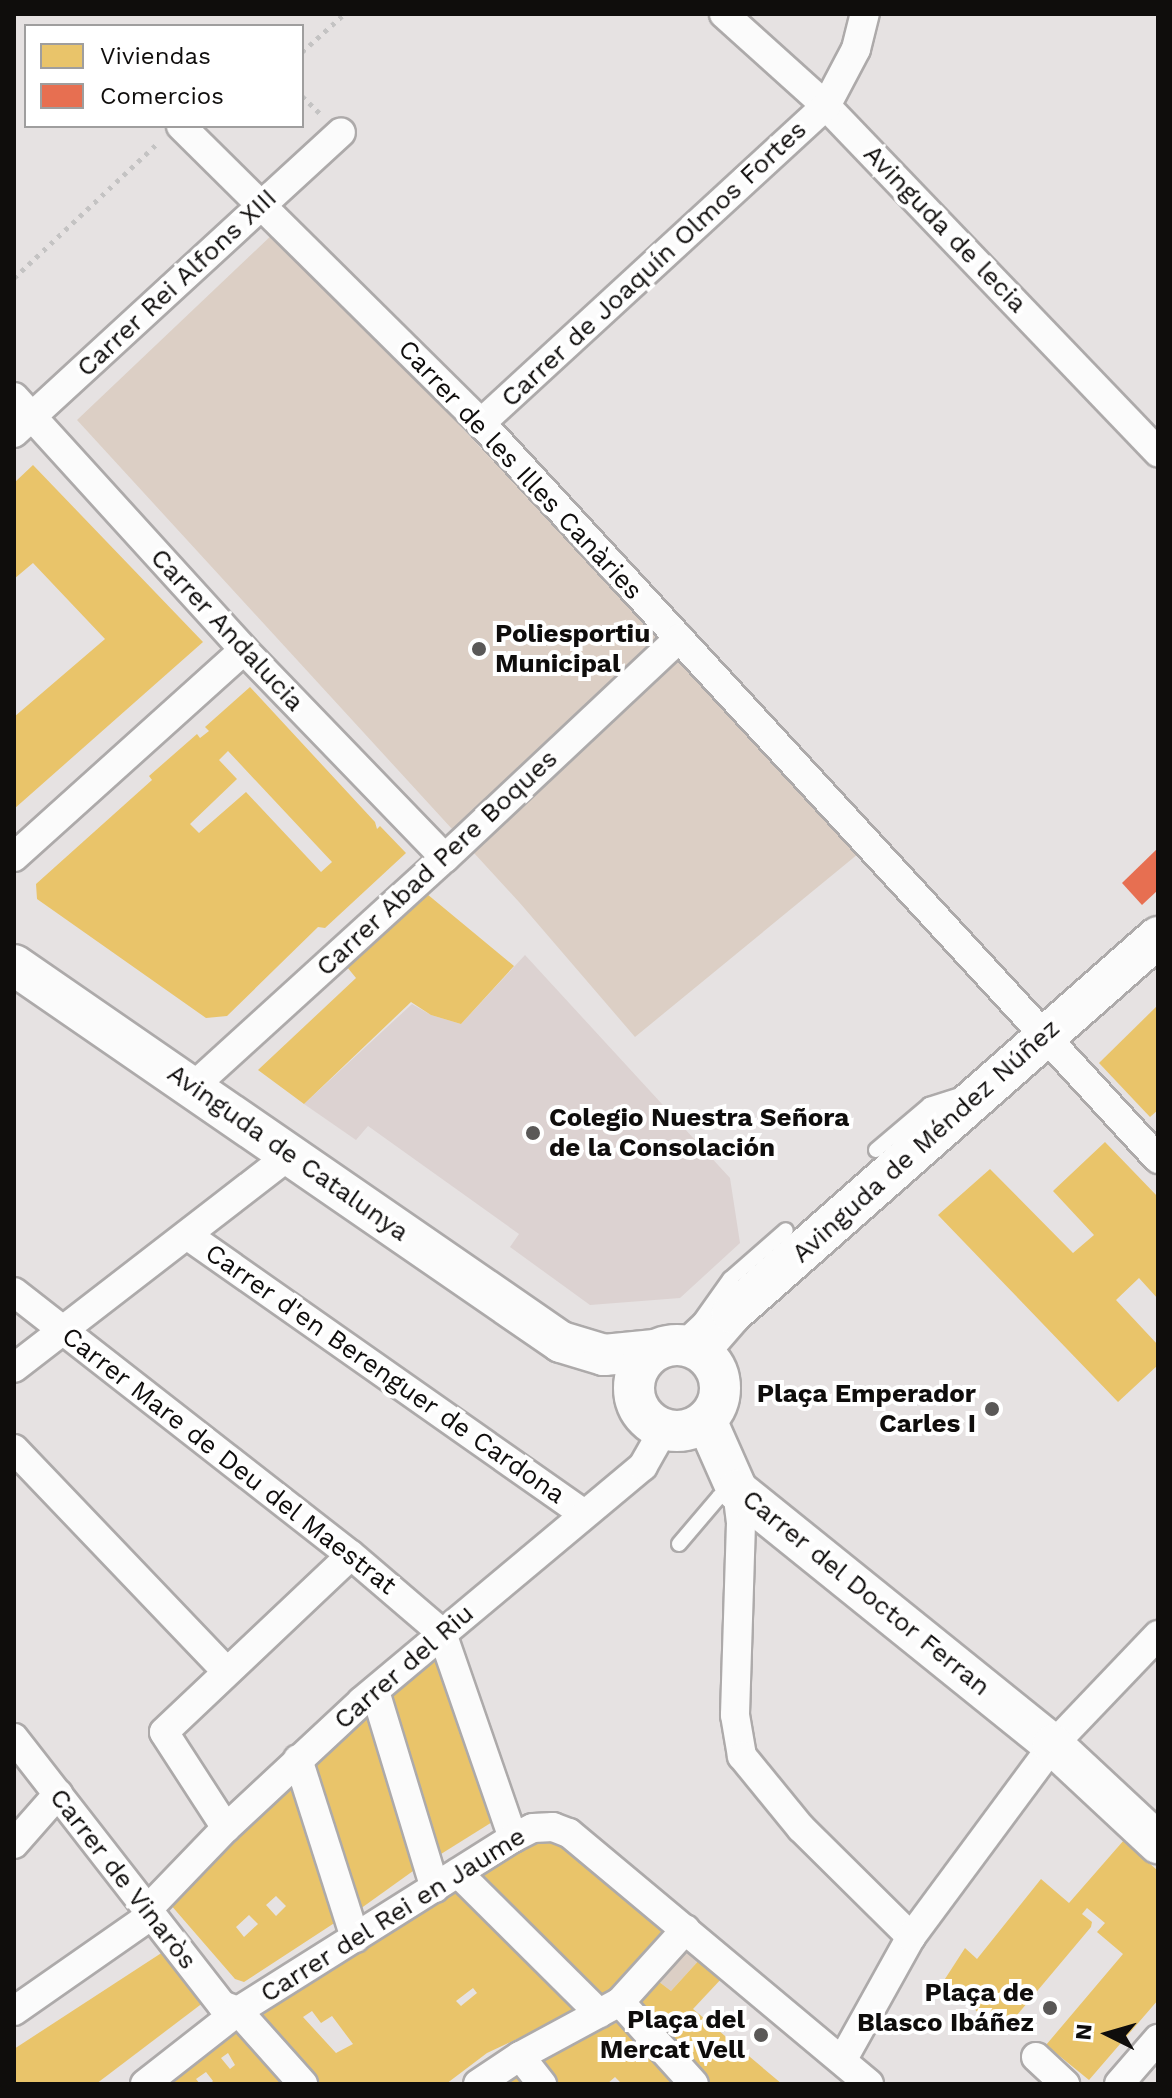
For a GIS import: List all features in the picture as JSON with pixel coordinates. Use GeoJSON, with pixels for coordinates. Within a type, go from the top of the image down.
{"type":"FeatureCollection","features":[{"type":"Feature","properties":{"kind":"street","name":"Avinguda de lecia"},"geometry":{"type":"LineString","coordinates":[[724,14],[826,106],[1155,444]]}},
{"type":"Feature","properties":{"kind":"street","name":"Carrer de Joaquín Olmos Fortes"},"geometry":{"type":"LineString","coordinates":[[481,423],[826,106],[856,49],[865,14]]}},
{"type":"Feature","properties":{"kind":"street","name":"Carrer de les Illes Canàries"},"geometry":{"type":"LineString","coordinates":[[173,131],[261,206],[481,423],[1158,1159]]}},
{"type":"Feature","properties":{"kind":"street","name":"Carrer Rei Alfons XIII"},"geometry":{"type":"LineString","coordinates":[[20,416],[261,206],[341,132]]}},
{"type":"Feature","properties":{"kind":"street","name":"Carrer Andalucia"},"geometry":{"type":"LineString","coordinates":[[20,416],[445,858]]}},
{"type":"Feature","properties":{"kind":"street","name":"Carrer Abad Pere Boques"},"geometry":{"type":"LineString","coordinates":[[194,1086],[445,858],[679,638]]}},
{"type":"Feature","properties":{"kind":"street"},"geometry":{"type":"LineString","coordinates":[[14,857],[244,650]]}},
{"type":"Feature","properties":{"kind":"street","name":"Avinguda de Méndez Núñez"},"geometry":{"type":"LineString","coordinates":[[676,1348],[732,1313],[1158,937]]}},
{"type":"Feature","properties":{"kind":"street","name":"Avinguda de Catalunya"},"geometry":{"type":"LineString","coordinates":[[14,965],[194,1086],[288,1156],[561,1342],[651,1416]]}},
{"type":"Feature","properties":{"kind":"street"},"geometry":{"type":"LineString","coordinates":[[14,1368],[288,1156]]}},
{"type":"Feature","properties":{"kind":"street","name":"Carrer d'en Berenguer de Cardona"},"geometry":{"type":"LineString","coordinates":[[187,1235],[583,1513]]}},
{"type":"Feature","properties":{"kind":"street","name":"Carrer Mare de Deu del Maestrat"},"geometry":{"type":"LineString","coordinates":[[14,1292],[351,1555],[442,1633]]}},
{"type":"Feature","properties":{"kind":"street","name":"Avinguda de Catalunya"},"geometry":{"type":"LineString","coordinates":[[561,1342],[604,1355],[676,1348]]}},
{"type":"Feature","properties":{"kind":"street"},"geometry":{"type":"LineString","coordinates":[[676,1348],[717,1370],[720,1383],[720,1396],[706,1420],[685,1430],[651,1416],[636,1376],[641,1364],[676,1348]]}},
{"type":"Feature","properties":{"kind":"street","name":"Carrer del Riu"},"geometry":{"type":"LineString","coordinates":[[14,2011],[148,1914],[226,1828],[298,1759],[583,1513],[643,1466],[651,1416]]}},
{"type":"Feature","properties":{"kind":"street","name":"Carrer del Doctor Ferran"},"geometry":{"type":"LineString","coordinates":[[706,1420],[728,1493],[1053,1745],[1158,1843]]}},
{"type":"Feature","properties":{"kind":"street"},"geometry":{"type":"LineString","coordinates":[[14,1449],[227,1672]]}},
{"type":"Feature","properties":{"kind":"street"},"geometry":{"type":"LineString","coordinates":[[728,1493],[741,1523],[735,1715],[742,1756],[801,1828],[911,1937]]}},
{"type":"Feature","properties":{"kind":"street"},"geometry":{"type":"LineString","coordinates":[[226,1828],[164,1732],[351,1555]]}},
{"type":"Feature","properties":{"kind":"street"},"geometry":{"type":"LineString","coordinates":[[442,1633],[513,1838]]}},
{"type":"Feature","properties":{"kind":"street"},"geometry":{"type":"LineString","coordinates":[[869,2084],[843,2059],[911,1937],[1053,1745],[1158,1635]]}},
{"type":"Feature","properties":{"kind":"street"},"geometry":{"type":"LineString","coordinates":[[375,1691],[446,1880],[610,2007],[694,2084]]}},
{"type":"Feature","properties":{"kind":"street","name":"Carrer de Vinaròs"},"geometry":{"type":"LineString","coordinates":[[14,1738],[148,1914],[222,2005],[238,2011],[303,2084]]}},
{"type":"Feature","properties":{"kind":"street"},"geometry":{"type":"LineString","coordinates":[[298,1759],[355,1938]]}},
{"type":"Feature","properties":{"kind":"street"},"geometry":{"type":"LineString","coordinates":[[14,1844],[58,1794]]}},
{"type":"Feature","properties":{"kind":"street","name":"Carrer del Rei en Jaume"},"geometry":{"type":"LineString","coordinates":[[145,2084],[238,2011],[513,1838],[533,1828],[553,1827],[569,1833],[843,2059]]}},
{"type":"Feature","properties":{"kind":"street"},"geometry":{"type":"LineString","coordinates":[[478,2084],[520,2056],[610,2007],[686,1929]]}},
{"type":"Feature","properties":{"kind":"street"},"geometry":{"type":"LineString","coordinates":[[1119,2084],[1158,2039]]}},
{"type":"Feature","properties":{"kind":"street"},"geometry":{"type":"LineString","coordinates":[[520,2056],[542,2084]]}},
{"type":"Feature","properties":{"kind":"street"},"geometry":{"type":"LineString","coordinates":[[1036,2057],[1065,2084]]}},
{"type":"Feature","properties":{"kind":"lane"},"geometry":{"type":"LineString","coordinates":[[876,1150],[929,1105],[983,1090]]}},
{"type":"Feature","properties":{"kind":"lane"},"geometry":{"type":"LineString","coordinates":[[676,1348],[730,1279],[786,1230]]}},
{"type":"Feature","properties":{"kind":"lane"},"geometry":{"type":"LineString","coordinates":[[679,1544],[728,1493]]}},
{"type":"Feature","properties":{"kind":"path"},"geometry":{"type":"LineString","coordinates":[[304,50],[344,14]]}},
{"type":"Feature","properties":{"kind":"path"},"geometry":{"type":"LineString","coordinates":[[14,278],[173,131]]}},
{"type":"Feature","properties":{"kind":"shaded area"},"geometry":{"type":"Polygon","coordinates":[[[276,231],[734,716],[858,854],[635,1037],[519,902],[77,420],[276,231]]]}},
{"type":"Feature","properties":{"kind":"shaded area","name":"Colegio Nuestra Señora de la Consolación"},"geometry":{"type":"Polygon","coordinates":[[[525,955],[730,1178],[740,1243],[680,1298],[590,1305],[510,1247],[519,1234],[368,1126],[356,1140],[304,1104],[412,1004],[431,1015],[461,1024],[525,955]]]}},
{"type":"Feature","properties":{"kind":"shaded area"},"geometry":{"type":"Polygon","coordinates":[[[688,1946],[701,1958],[671,1991],[658,1981],[688,1946]]]}},
{"type":"Feature","properties":{"kind":"building: Viviendas"},"geometry":{"type":"Polygon","coordinates":[[[33,465],[203,642],[14,809],[14,717],[105,639],[33,563],[14,579],[14,483],[33,465]]]}},
{"type":"Feature","properties":{"kind":"building: Viviendas"},"geometry":{"type":"Polygon","coordinates":[[[250,687],[375,822],[377,829],[380,826],[406,853],[325,928],[318,927],[227,1016],[206,1018],[37,899],[36,884],[152,780],[149,776],[197,734],[200,738],[209,731],[205,727],[250,687]],[[228,751],[219,760],[237,779],[190,824],[199,833],[246,792],[321,872],[332,862],[228,751]]]}},
{"type":"Feature","properties":{"kind":"building: Viviendas"},"geometry":{"type":"Polygon","coordinates":[[[427,894],[514,966],[461,1024],[431,1015],[411,1002],[304,1104],[258,1070],[356,978],[347,967],[427,894]]]}},
{"type":"Feature","properties":{"kind":"building: Viviendas"},"geometry":{"type":"Polygon","coordinates":[[[1158,1005],[1158,1110],[1150,1117],[1099,1063],[1158,1005]]]}},
{"type":"Feature","properties":{"kind":"building: Viviendas"},"geometry":{"type":"Polygon","coordinates":[[[1105,1142],[1158,1197],[1158,1299],[1139,1278],[1116,1300],[1158,1345],[1158,1365],[1118,1402],[938,1215],[990,1169],[1073,1253],[1094,1235],[1053,1191],[1105,1142]]]}},
{"type":"Feature","properties":{"kind":"building: Viviendas"},"geometry":{"type":"Polygon","coordinates":[[[439,1649],[497,1819],[433,1859],[380,1699],[439,1649]]]}},
{"type":"Feature","properties":{"kind":"building: Viviendas"},"geometry":{"type":"Polygon","coordinates":[[[366,1711],[420,1866],[360,1909],[311,1765],[366,1711]]]}},
{"type":"Feature","properties":{"kind":"building: Viviendas"},"geometry":{"type":"Polygon","coordinates":[[[296,1779],[339,1920],[244,1982],[235,1979],[170,1904],[296,1779]],[[276,1896],[266,1905],[276,1916],[286,1906],[276,1896]],[[249,1915],[236,1927],[244,1937],[258,1924],[249,1915]]]}},
{"type":"Feature","properties":{"kind":"building: Viviendas"},"geometry":{"type":"Polygon","coordinates":[[[559,1838],[662,1925],[660,1936],[602,2001],[472,1869],[520,1842],[559,1838]]]}},
{"type":"Feature","properties":{"kind":"building: Viviendas"},"geometry":{"type":"Polygon","coordinates":[[[1124,1840],[1158,1871],[1158,2000],[1089,2080],[1046,2045],[1123,1954],[1097,1932],[1105,1923],[1087,1908],[1082,1914],[1092,1922],[1091,1927],[1002,2033],[943,1982],[965,1948],[977,1959],[1041,1879],[1069,1903],[1124,1840]]]}},
{"type":"Feature","properties":{"kind":"building: Viviendas"},"geometry":{"type":"Polygon","coordinates":[[[453,1884],[580,2010],[487,2053],[446,2084],[318,2084],[260,2014],[338,1958],[453,1884]],[[473,1988],[456,2001],[461,2006],[477,1993],[473,1988]],[[312,2011],[303,2017],[336,2053],[353,2044],[332,2016],[321,2023],[312,2011]]]}},
{"type":"Feature","properties":{"kind":"building: Viviendas"},"geometry":{"type":"Polygon","coordinates":[[[166,1950],[208,1999],[96,2084],[14,2084],[14,2049],[166,1950]]]}},
{"type":"Feature","properties":{"kind":"building: Viviendas"},"geometry":{"type":"Polygon","coordinates":[[[701,1958],[723,1977],[693,2009],[782,2084],[706,2084],[637,2003],[658,1981],[671,1991],[701,1958]]]}},
{"type":"Feature","properties":{"kind":"building: Viviendas"},"geometry":{"type":"Polygon","coordinates":[[[620,2021],[676,2084],[622,2084],[615,2077],[607,2084],[556,2084],[536,2060],[620,2021]]]}},
{"type":"Feature","properties":{"kind":"building: Viviendas"},"geometry":{"type":"Polygon","coordinates":[[[240,2028],[286,2084],[210,2084],[213,2081],[206,2072],[196,2079],[200,2084],[162,2084],[240,2028]],[[228,2053],[221,2058],[230,2069],[235,2065],[228,2053]]]}},
{"type":"Feature","properties":{"kind":"building: Viviendas"},"geometry":{"type":"Polygon","coordinates":[[[514,2070],[525,2084],[488,2084],[514,2070]]]}},
{"type":"Feature","properties":{"kind":"building: Comercios"},"geometry":{"type":"Polygon","coordinates":[[[1158,848],[1158,890],[1142,905],[1122,883],[1158,848]]]}},
{"type":"Feature","properties":{"kind":"place","name":"Poliesportiu Municipal"},"geometry":{"type":"Point","coordinates":[479,649]}},
{"type":"Feature","properties":{"kind":"place","name":"Colegio Nuestra Señora de la Consolación"},"geometry":{"type":"Point","coordinates":[533,1133]}},
{"type":"Feature","properties":{"kind":"place","name":"Plaça Emperador Carles I"},"geometry":{"type":"Point","coordinates":[992,1409]}},
{"type":"Feature","properties":{"kind":"place","name":"Plaça de Blasco Ibáñez"},"geometry":{"type":"Point","coordinates":[1050,2008]}},
{"type":"Feature","properties":{"kind":"place","name":"Plaça del Mercat Vell"},"geometry":{"type":"Point","coordinates":[761,2035]}}]}
